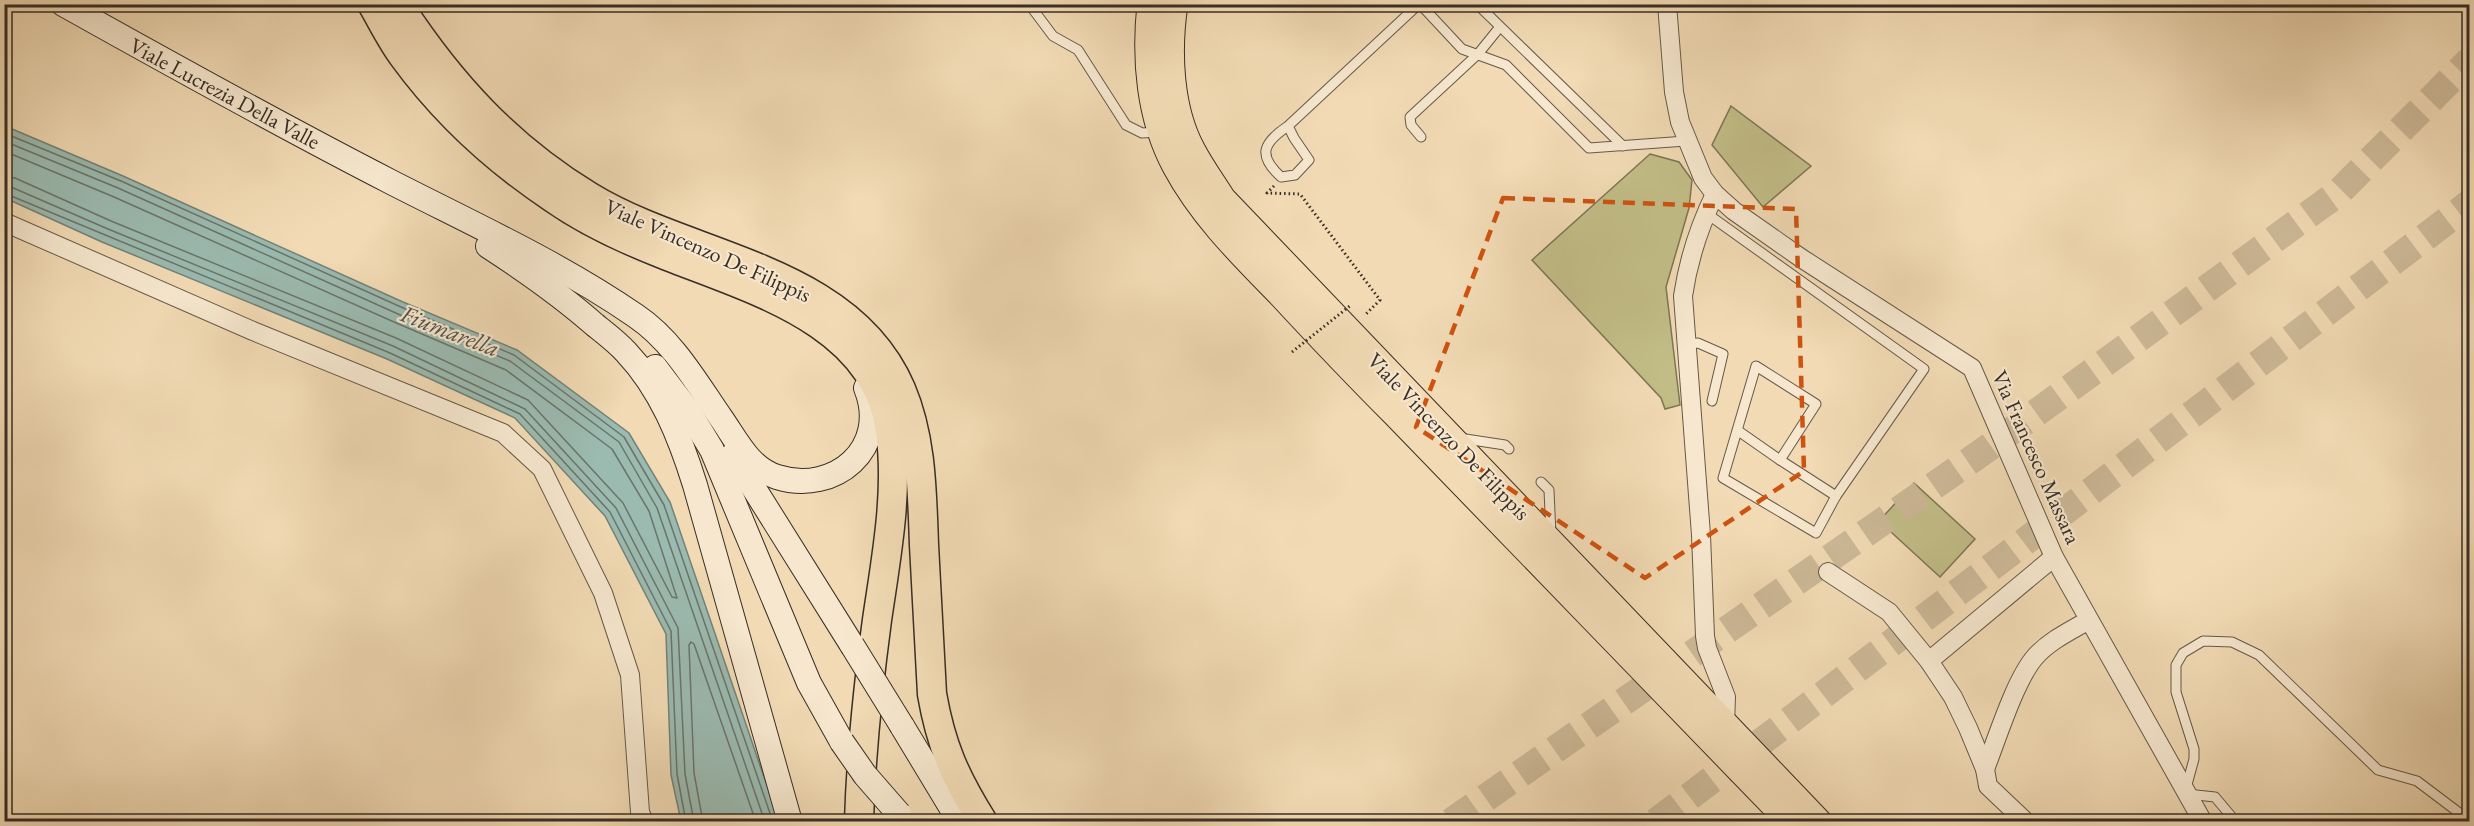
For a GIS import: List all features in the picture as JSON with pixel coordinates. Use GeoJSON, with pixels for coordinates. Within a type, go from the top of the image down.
{"type":"FeatureCollection","features":[{"type":"Feature","properties":{"kind":"highway","name":"Viale Vincenzo De Filippis"},"geometry":{"type":"LineString","coordinates":[[372,4],[402,55],[447,109],[497,156],[553,198],[620,237],[759,292],[795,298],[854,354],[880,398],[890,428],[893,462],[891,501],[862,746],[858,822]]}},
{"type":"Feature","properties":{"kind":"highway","name":"Viale Vincenzo De Filippis"},"geometry":{"type":"LineString","coordinates":[[398,4],[429,51],[462,92],[519,146],[562,178],[592,198],[626,215],[716,250],[795,298],[849,319],[866,335],[891,369],[901,390],[914,433],[920,467],[932,694],[936,719],[953,771],[983,822]]}},
{"type":"Feature","properties":{"kind":"main road","name":"Viale Lucrezia Della Valle"},"geometry":{"type":"LineString","coordinates":[[63,4],[388,181],[515,245],[596,291]]}},
{"type":"Feature","properties":{"kind":"main road","name":"Viale Vincenzo De Filippis"},"geometry":{"type":"LineString","coordinates":[[1151,4],[1149,44],[1151,88],[1162,131],[1175,164],[1198,203],[1225,236],[1365,383],[1791,822]]}},
{"type":"Feature","properties":{"kind":"main road","name":"Viale Vincenzo De Filippis"},"geometry":{"type":"LineString","coordinates":[[1174,4],[1172,61],[1177,106],[1192,150],[1222,199],[1818,822]]}},
{"type":"Feature","properties":{"kind":"main road","name":"Viale Lucrezia Della Valle"},"geometry":{"type":"LineString","coordinates":[[388,181],[503,255]]}},
{"type":"Feature","properties":{"kind":"main road"},"geometry":{"type":"LineString","coordinates":[[503,255],[553,279],[584,298],[607,317],[649,359],[689,412],[719,467],[809,683],[842,742],[865,775],[902,818]]}},
{"type":"Feature","properties":{"kind":"main road"},"geometry":{"type":"LineString","coordinates":[[503,255],[569,303],[626,351],[645,375],[681,441],[790,822]]}},
{"type":"Feature","properties":{"kind":"main road"},"geometry":{"type":"LineString","coordinates":[[596,291],[637,316],[658,333],[678,357],[756,466],[778,477],[818,479],[844,469],[862,452],[871,432],[872,409],[864,383],[795,298]]}},
{"type":"Feature","properties":{"kind":"main road"},"geometry":{"type":"LineString","coordinates":[[596,291],[631,322],[686,385],[723,438],[960,822]]}},
{"type":"Feature","properties":{"kind":"main road"},"geometry":{"type":"LineString","coordinates":[[795,298],[839,321],[875,362],[895,402],[904,435],[907,475],[883,669],[871,822]]}},
{"type":"Feature","properties":{"kind":"street","name":"Via Francesco Massara"},"geometry":{"type":"LineString","coordinates":[[1667,4],[1674,92],[1686,141],[1703,178],[1715,194],[1734,211],[1801,258],[1972,368],[2054,557],[2203,822]]}},
{"type":"Feature","properties":{"kind":"street"},"geometry":{"type":"LineString","coordinates":[[1715,194],[1706,213],[1684,289],[1686,345],[1701,535],[1705,636],[1707,648],[1726,697],[1725,725]]}},
{"type":"Feature","properties":{"kind":"street"},"geometry":{"type":"LineString","coordinates":[[4,222],[253,331],[503,433],[542,469],[603,593],[630,675],[640,812],[644,822]]}},
{"type":"Feature","properties":{"kind":"street"},"geometry":{"type":"LineString","coordinates":[[1929,661],[2054,557]]}},
{"type":"Feature","properties":{"kind":"street"},"geometry":{"type":"LineString","coordinates":[[1828,572],[1888,612],[1929,661],[1953,697],[1985,769],[1988,786],[2026,822]]}},
{"type":"Feature","properties":{"kind":"street"},"geometry":{"type":"LineString","coordinates":[[1985,769],[2024,672],[2049,644],[2089,620]]}},
{"type":"Feature","properties":{"kind":"lane"},"geometry":{"type":"LineString","coordinates":[[1029,4],[1053,36],[1078,50],[1130,128],[1142,133],[1162,131]]}},
{"type":"Feature","properties":{"kind":"lane"},"geometry":{"type":"LineString","coordinates":[[1288,126],[1309,160],[1295,175],[1281,177],[1269,167],[1265,156],[1266,146],[1419,4],[1462,49],[1506,65],[1589,148],[1686,141]]}},
{"type":"Feature","properties":{"kind":"lane"},"geometry":{"type":"LineString","coordinates":[[1477,4],[1499,28],[1533,57],[1623,146]]}},
{"type":"Feature","properties":{"kind":"lane"},"geometry":{"type":"LineString","coordinates":[[1421,136],[1411,125],[1410,117],[1478,54],[1499,28]]}},
{"type":"Feature","properties":{"kind":"lane"},"geometry":{"type":"LineString","coordinates":[[1706,213],[1924,369],[1836,496],[1816,533],[1723,478],[1756,366],[1816,404],[1780,459]]}},
{"type":"Feature","properties":{"kind":"lane"},"geometry":{"type":"LineString","coordinates":[[1686,345],[1698,343],[1723,354],[1712,401]]}},
{"type":"Feature","properties":{"kind":"lane"},"geometry":{"type":"LineString","coordinates":[[1737,430],[1836,496]]}},
{"type":"Feature","properties":{"kind":"lane"},"geometry":{"type":"LineString","coordinates":[[1449,436],[1505,445],[1509,449]]}},
{"type":"Feature","properties":{"kind":"lane"},"geometry":{"type":"LineString","coordinates":[[1541,482],[1549,490],[1551,543]]}},
{"type":"Feature","properties":{"kind":"lane"},"geometry":{"type":"LineString","coordinates":[[2236,822],[2215,797],[2186,792],[2194,759],[2194,749],[2176,692],[2176,664],[2190,647],[2203,641],[2232,642],[2259,655],[2378,770],[2417,781],[2469,821]]}},
{"type":"Feature","properties":{"kind":"path"},"geometry":{"type":"LineString","coordinates":[[1278,182],[1267,193],[1300,195],[1380,300],[1363,317],[1351,305],[1292,352]]}},
{"type":"Feature","properties":{"kind":"highlighted area"},"geometry":{"type":"Polygon","coordinates":[[[1503,198],[1796,209],[1804,471],[1645,578],[1416,427],[1503,198]]]}},
{"type":"Feature","properties":{"kind":"shaded area"},"geometry":{"type":"Polygon","coordinates":[[[1731,106],[1811,166],[1763,207],[1712,145],[1731,106]]]}},
{"type":"Feature","properties":{"kind":"shaded area"},"geometry":{"type":"Polygon","coordinates":[[[1650,154],[1679,162],[1692,180],[1689,208],[1666,287],[1680,405],[1665,409],[1661,398],[1532,260],[1650,154]]]}},
{"type":"Feature","properties":{"kind":"shaded area"},"geometry":{"type":"Polygon","coordinates":[[[1914,483],[1975,539],[1940,577],[1879,521],[1914,483]]]}},
{"type":"Feature","properties":{"kind":"water","name":"Fiumarella"},"geometry":{"type":"Polygon","coordinates":[[[5,126],[517,350],[629,433],[670,502],[779,821],[681,821],[671,775],[666,634],[605,516],[515,418],[387,359],[102,242],[5,198],[5,126]]]}},
{"type":"Feature","properties":{"kind":"tunnel"},"geometry":{"type":"LineString","coordinates":[[1451,822],[1981,453],[2338,193],[2470,60]]}},
{"type":"Feature","properties":{"kind":"tunnel"},"geometry":{"type":"LineString","coordinates":[[1656,822],[2470,203]]}}]}
